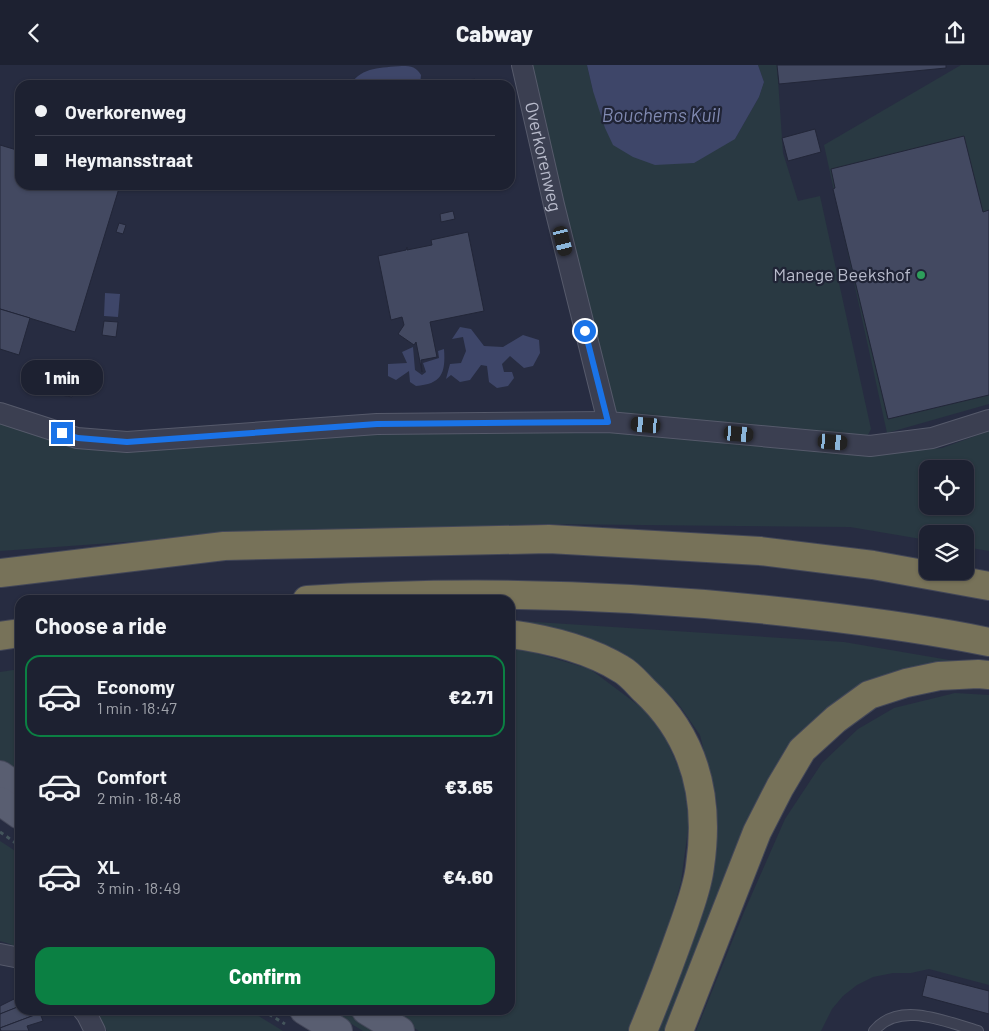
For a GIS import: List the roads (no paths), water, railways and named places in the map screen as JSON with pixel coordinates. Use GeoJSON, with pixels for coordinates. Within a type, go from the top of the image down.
{"type":"FeatureCollection","features":[{"type":"Feature","properties":{"kind":"highway"},"geometry":{"type":"LineString","coordinates":[[0,573],[224,546],[549,539],[760,551],[873,565],[989,586]]}},
{"type":"Feature","properties":{"kind":"highway"},"geometry":{"type":"LineString","coordinates":[[515,596],[577,597],[747,607],[861,621],[989,642]]}},
{"type":"Feature","properties":{"kind":"highway"},"geometry":{"type":"LineString","coordinates":[[0,636],[15,634]]}},
{"type":"Feature","properties":{"kind":"highway"},"geometry":{"type":"LineString","coordinates":[[515,635],[577,649],[622,670],[653,698],[680,733],[693,762],[702,799],[703,842],[700,867],[694,892],[672,959],[643,1031]]}},
{"type":"Feature","properties":{"kind":"highway"},"geometry":{"type":"LineString","coordinates":[[679,1031],[757,832],[802,750],[836,719],[869,695],[906,683],[939,676],[989,675]]}},
{"type":"Feature","properties":{"kind":"main road"},"geometry":{"type":"LineString","coordinates":[[0,775],[15,786]]}},
{"type":"Feature","properties":{"kind":"main road"},"geometry":{"type":"LineString","coordinates":[[0,801],[15,812]]}},
{"type":"Feature","properties":{"kind":"main road"},"geometry":{"type":"LineString","coordinates":[[374,1015],[400,1031]]}},
{"type":"Feature","properties":{"kind":"main road"},"geometry":{"type":"LineString","coordinates":[[295,1018],[338,1031]]}},
{"type":"Feature","properties":{"kind":"street","name":"Overkorenweg"},"geometry":{"type":"LineString","coordinates":[[522,65],[554,205],[608,422]]}},
{"type":"Feature","properties":{"kind":"street"},"geometry":{"type":"LineString","coordinates":[[0,413],[78,438],[127,442],[377,424],[608,422],[870,446],[932,438],[989,420]]}},
{"type":"Feature","properties":{"kind":"street"},"geometry":{"type":"LineString","coordinates":[[0,954],[15,957]]}},
{"type":"Feature","properties":{"kind":"street"},"geometry":{"type":"LineString","coordinates":[[88,1015],[95,1031]]}},
{"type":"Feature","properties":{"kind":"lane"},"geometry":{"type":"LineString","coordinates":[[874,1031],[884,1022],[903,1014],[917,1015],[978,1031]]}},
{"type":"Feature","properties":{"kind":"water","name":"Bouchems Kuil"},"geometry":{"type":"Polygon","coordinates":[[[587,65],[758,65],[764,82],[759,97],[735,139],[694,163],[655,165],[633,157],[613,145],[605,128],[587,65]]]}},
{"type":"Feature","properties":{"kind":"water"},"geometry":{"type":"Polygon","coordinates":[[[411,67],[421,75],[420,80],[354,80],[367,71],[380,68],[411,67]]]}},
{"type":"Feature","properties":{"kind":"water"},"geometry":{"type":"Polygon","coordinates":[[[105,293],[120,294],[118,317],[104,316],[105,293]]]}},
{"type":"Feature","properties":{"kind":"water"},"geometry":{"type":"Polygon","coordinates":[[[460,327],[471,329],[484,346],[503,347],[523,335],[539,340],[540,353],[533,366],[524,368],[510,356],[502,364],[504,372],[512,372],[514,378],[508,386],[497,388],[489,382],[487,366],[481,365],[470,380],[460,382],[451,375],[446,379],[450,364],[461,363],[466,351],[463,337],[452,339],[460,327]]]}},
{"type":"Feature","properties":{"kind":"water"},"geometry":{"type":"Polygon","coordinates":[[[413,347],[415,370],[422,375],[426,372],[423,363],[439,358],[438,351],[444,349],[443,371],[431,383],[416,386],[410,382],[409,371],[396,380],[388,376],[388,364],[407,363],[402,352],[413,347]]]}},
{"type":"Feature","properties":{"kind":"place","name":"Manege Beekshof"},"geometry":{"type":"Point","coordinates":[921,275]}}]}
